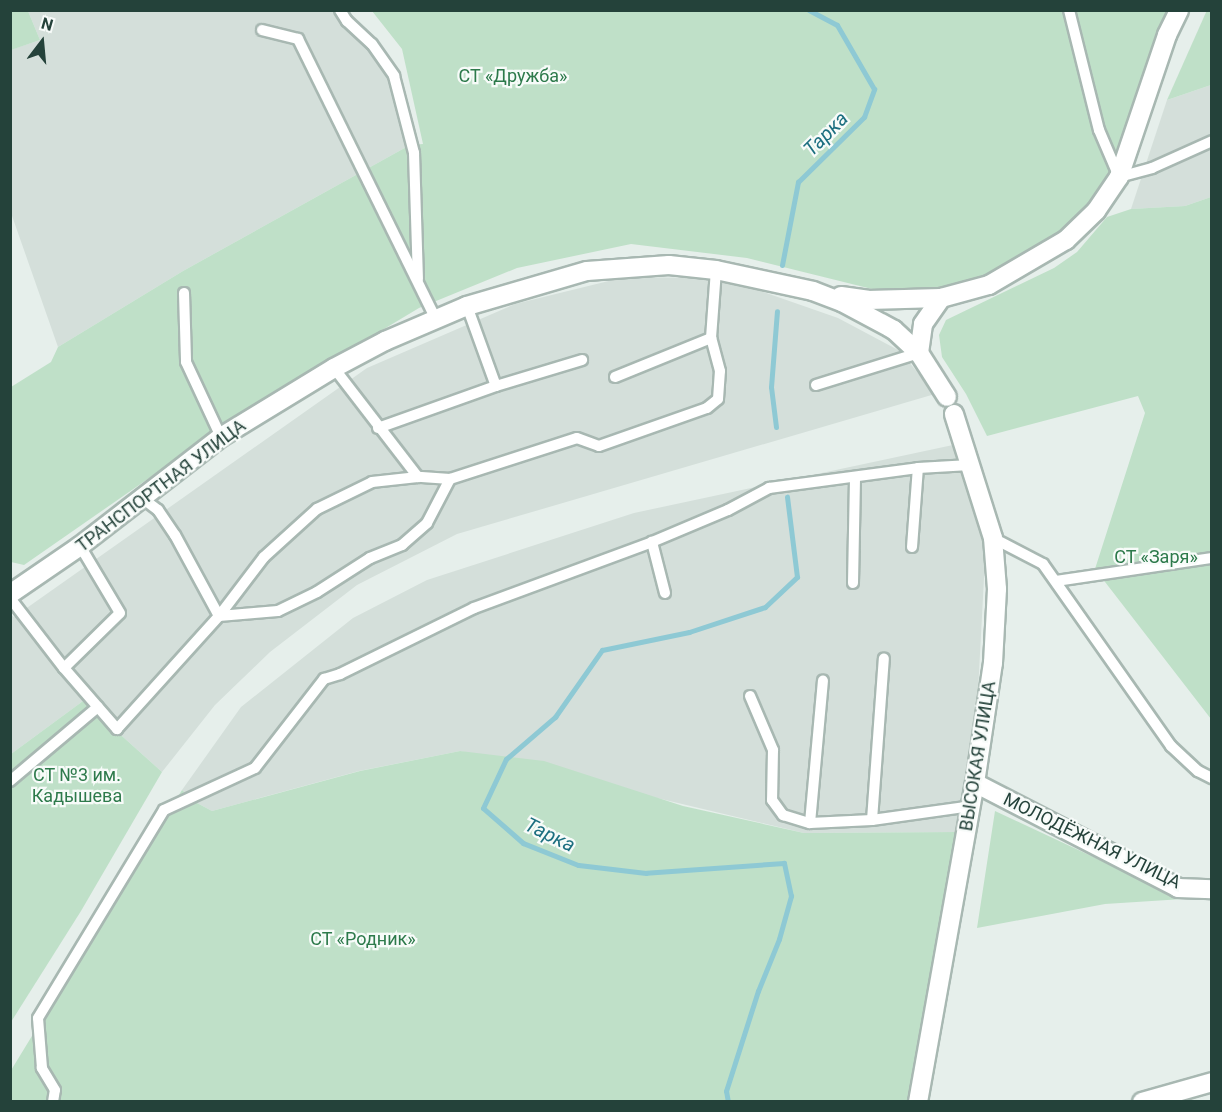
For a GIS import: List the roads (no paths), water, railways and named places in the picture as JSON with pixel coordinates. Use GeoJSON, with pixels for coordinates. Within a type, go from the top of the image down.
{"type":"FeatureCollection","features":[{"type":"Feature","properties":{"kind":"street"},"geometry":{"type":"LineString","coordinates":[[813,291],[868,300],[941,298],[989,285],[1066,240],[1096,211],[1119,177],[1167,34],[1179,10]]}},
{"type":"Feature","properties":{"kind":"street","name":"ТРАНСПОРТНАЯ УЛИЦА"},"geometry":{"type":"LineString","coordinates":[[10,596],[80,546],[221,437],[334,368],[385,341],[467,306],[587,271],[669,265],[716,270],[813,291],[842,302],[894,330],[919,352]]}},
{"type":"Feature","properties":{"kind":"street"},"geometry":{"type":"LineString","coordinates":[[919,352],[923,324],[941,298]]}},
{"type":"Feature","properties":{"kind":"street","name":"ВЫСОКАЯ УЛИЦА"},"geometry":{"type":"LineString","coordinates":[[918,1101],[975,783],[993,663],[997,589],[993,538],[951,405],[919,352]]}},
{"type":"Feature","properties":{"kind":"street","name":"МОЛОДЁЖНАЯ УЛИЦА"},"geometry":{"type":"LineString","coordinates":[[975,783],[1178,888],[1212,890]]}},
{"type":"Feature","properties":{"kind":"street"},"geometry":{"type":"LineString","coordinates":[[1142,1101],[1212,1082]]}},
{"type":"Feature","properties":{"kind":"lane"},"geometry":{"type":"LineString","coordinates":[[340,10],[347,21],[372,44],[394,76],[414,153],[419,285]]}},
{"type":"Feature","properties":{"kind":"lane"},"geometry":{"type":"LineString","coordinates":[[1070,10],[1099,130],[1119,177],[1152,168],[1212,141]]}},
{"type":"Feature","properties":{"kind":"lane"},"geometry":{"type":"LineString","coordinates":[[262,30],[298,39],[436,320]]}},
{"type":"Feature","properties":{"kind":"lane"},"geometry":{"type":"LineString","coordinates":[[10,596],[64,668],[117,729],[219,616],[264,557],[317,509],[372,482],[418,477],[450,479],[577,438],[599,446],[707,408],[718,399],[720,371],[711,338],[716,270]]}},
{"type":"Feature","properties":{"kind":"lane"},"geometry":{"type":"LineString","coordinates":[[184,293],[186,362],[221,437]]}},
{"type":"Feature","properties":{"kind":"lane"},"geometry":{"type":"LineString","coordinates":[[467,306],[496,386]]}},
{"type":"Feature","properties":{"kind":"lane"},"geometry":{"type":"LineString","coordinates":[[615,377],[711,338]]}},
{"type":"Feature","properties":{"kind":"lane"},"geometry":{"type":"LineString","coordinates":[[816,385],[919,352]]}},
{"type":"Feature","properties":{"kind":"lane"},"geometry":{"type":"LineString","coordinates":[[378,428],[496,386],[582,360]]}},
{"type":"Feature","properties":{"kind":"lane"},"geometry":{"type":"LineString","coordinates":[[334,368],[418,477]]}},
{"type":"Feature","properties":{"kind":"lane"},"geometry":{"type":"LineString","coordinates":[[53,1101],[55,1090],[42,1068],[38,1018],[164,810],[255,768],[324,679],[340,674],[474,608],[652,542],[728,510],[769,488],[918,468],[970,465]]}},
{"type":"Feature","properties":{"kind":"lane"},"geometry":{"type":"LineString","coordinates":[[912,547],[918,468]]}},
{"type":"Feature","properties":{"kind":"lane"},"geometry":{"type":"LineString","coordinates":[[853,584],[855,477]]}},
{"type":"Feature","properties":{"kind":"lane"},"geometry":{"type":"LineString","coordinates":[[219,616],[278,611],[317,592],[370,558],[402,545],[427,523],[450,479]]}},
{"type":"Feature","properties":{"kind":"lane"},"geometry":{"type":"LineString","coordinates":[[142,498],[158,510],[176,535],[219,616]]}},
{"type":"Feature","properties":{"kind":"lane"},"geometry":{"type":"LineString","coordinates":[[993,538],[1043,564],[1171,747],[1198,771],[1212,778]]}},
{"type":"Feature","properties":{"kind":"lane"},"geometry":{"type":"LineString","coordinates":[[652,542],[665,593]]}},
{"type":"Feature","properties":{"kind":"lane"},"geometry":{"type":"LineString","coordinates":[[64,668],[120,613],[80,546]]}},
{"type":"Feature","properties":{"kind":"lane"},"geometry":{"type":"LineString","coordinates":[[1056,581],[1212,558]]}},
{"type":"Feature","properties":{"kind":"lane"},"geometry":{"type":"LineString","coordinates":[[872,820],[884,657]]}},
{"type":"Feature","properties":{"kind":"lane"},"geometry":{"type":"LineString","coordinates":[[810,823],[823,681]]}},
{"type":"Feature","properties":{"kind":"lane"},"geometry":{"type":"LineString","coordinates":[[750,696],[773,750],[772,800],[783,815],[810,823],[872,820],[971,806]]}},
{"type":"Feature","properties":{"kind":"lane"},"geometry":{"type":"LineString","coordinates":[[10,781],[98,707]]}},
{"type":"Feature","properties":{"kind":"waterway","name":"Тарка"},"geometry":{"type":"LineString","coordinates":[[782,265],[798,182],[864,117],[874,89],[837,25],[809,10]]}},
{"type":"Feature","properties":{"kind":"waterway","name":"Тарка"},"geometry":{"type":"LineString","coordinates":[[776,427],[771,387],[777,311]]}},
{"type":"Feature","properties":{"kind":"waterway","name":"Тарка"},"geometry":{"type":"LineString","coordinates":[[728,1102],[726,1091],[758,991],[779,939],[791,896],[784,863],[646,873],[578,865],[523,843],[483,808],[506,759],[555,717],[602,650],[689,632],[765,607],[797,577],[787,497]]}},
{"type":"Feature","properties":{"kind":"park label","name":"СТ «Дружба»"},"geometry":{"type":"Point","coordinates":[513,76]}},
{"type":"Feature","properties":{"kind":"park label","name":"СТ «Заря»"},"geometry":{"type":"Point","coordinates":[1156,557]}},
{"type":"Feature","properties":{"kind":"park label","name":"СТ №3 им. Кадышева"},"geometry":{"type":"Point","coordinates":[77,786]}},
{"type":"Feature","properties":{"kind":"park label","name":"СТ «Родник»"},"geometry":{"type":"Point","coordinates":[363,939]}}]}
